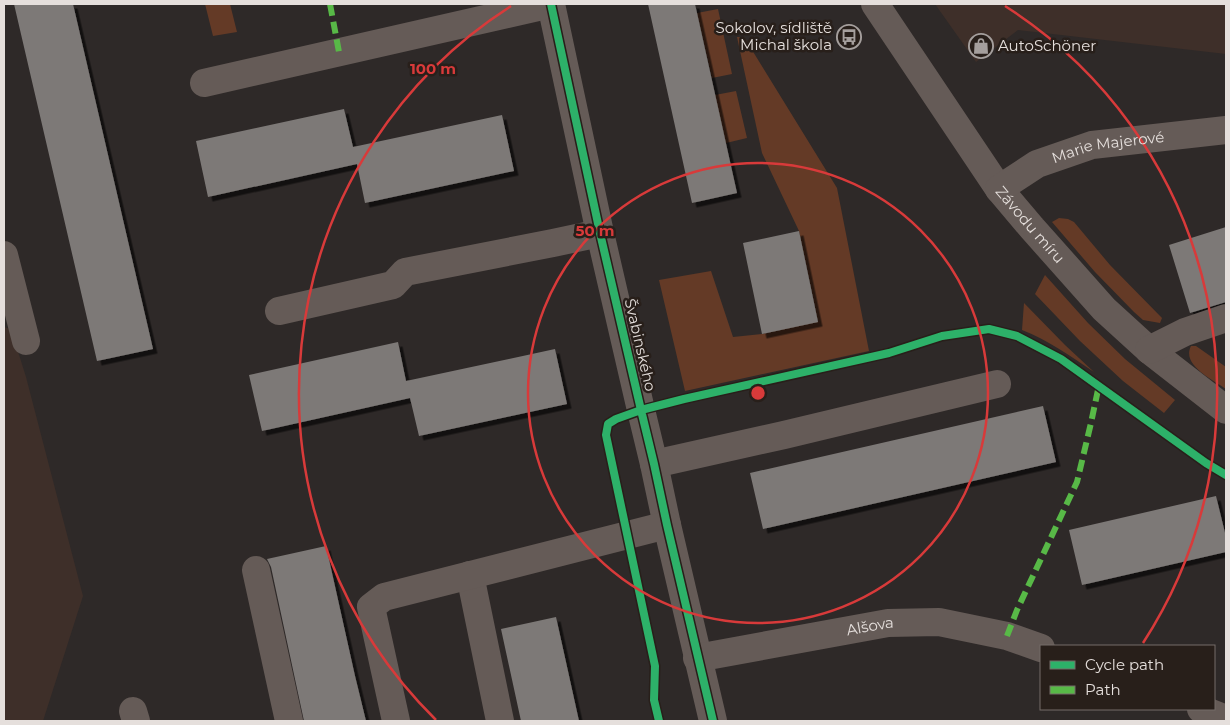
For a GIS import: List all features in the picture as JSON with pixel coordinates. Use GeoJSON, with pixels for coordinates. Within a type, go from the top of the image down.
{"type":"FeatureCollection","features":[{"type":"Feature","properties":{"kind":"street"},"geometry":{"type":"LineString","coordinates":[[204,83],[551,4]]}},
{"type":"Feature","properties":{"kind":"street","name":"Švabinského"},"geometry":{"type":"LineString","coordinates":[[551,4],[600,233],[712,721]]}},
{"type":"Feature","properties":{"kind":"street","name":"Závodu míru"},"geometry":{"type":"LineString","coordinates":[[875,4],[999,189],[1104,309],[1149,350],[1226,410]]}},
{"type":"Feature","properties":{"kind":"street","name":"Marie Majerové"},"geometry":{"type":"LineString","coordinates":[[999,189],[1037,164],[1092,145],[1226,130]]}},
{"type":"Feature","properties":{"kind":"street"},"geometry":{"type":"LineString","coordinates":[[279,311],[393,285],[405,272],[553,244],[600,233]]}},
{"type":"Feature","properties":{"kind":"street"},"geometry":{"type":"LineString","coordinates":[[4,255],[26,340]]}},
{"type":"Feature","properties":{"kind":"street"},"geometry":{"type":"LineString","coordinates":[[1149,350],[1185,332],[1226,318]]}},
{"type":"Feature","properties":{"kind":"street"},"geometry":{"type":"LineString","coordinates":[[654,464],[997,384]]}},
{"type":"Feature","properties":{"kind":"street"},"geometry":{"type":"LineString","coordinates":[[396,721],[371,608],[384,597],[667,526]]}},
{"type":"Feature","properties":{"kind":"street"},"geometry":{"type":"LineString","coordinates":[[256,570],[288,721]]}},
{"type":"Feature","properties":{"kind":"street"},"geometry":{"type":"LineString","coordinates":[[470,575],[500,721]]}},
{"type":"Feature","properties":{"kind":"street","name":"Alšova"},"geometry":{"type":"LineString","coordinates":[[697,658],[888,623],[939,622],[1006,636],[1040,648]]}},
{"type":"Feature","properties":{"kind":"street"},"geometry":{"type":"LineString","coordinates":[[1203,710],[1226,719]]}},
{"type":"Feature","properties":{"kind":"shaded area"},"geometry":{"type":"Polygon","coordinates":[[[205,4],[230,4],[237,32],[213,36],[205,4]]]}},
{"type":"Feature","properties":{"kind":"shaded area"},"geometry":{"type":"Polygon","coordinates":[[[935,4],[1226,4],[1226,54],[1018,30],[976,62],[935,4]]]}},
{"type":"Feature","properties":{"kind":"shaded area"},"geometry":{"type":"Polygon","coordinates":[[[718,9],[732,74],[712,78],[697,13],[718,9]]]}},
{"type":"Feature","properties":{"kind":"shaded area"},"geometry":{"type":"Polygon","coordinates":[[[737,37],[744,37],[837,188],[869,351],[685,391],[659,280],[711,271],[733,337],[762,334],[818,321],[799,231],[762,153],[737,37]]]}},
{"type":"Feature","properties":{"kind":"shaded area"},"geometry":{"type":"Polygon","coordinates":[[[736,91],[747,138],[726,143],[715,95],[736,91]]]}},
{"type":"Feature","properties":{"kind":"shaded area"},"geometry":{"type":"Polygon","coordinates":[[[1059,218],[1074,222],[1110,265],[1162,318],[1160,323],[1143,320],[1095,272],[1052,222],[1059,218]]]}},
{"type":"Feature","properties":{"kind":"shaded area"},"geometry":{"type":"Polygon","coordinates":[[[1045,275],[1088,323],[1125,359],[1175,400],[1164,413],[1123,381],[1080,341],[1035,294],[1045,275]]]}},
{"type":"Feature","properties":{"kind":"shaded area"},"geometry":{"type":"Polygon","coordinates":[[[1024,303],[1094,372],[1050,343],[1022,330],[1024,303]]]}},
{"type":"Feature","properties":{"kind":"shaded area"},"geometry":{"type":"Polygon","coordinates":[[[4,327],[11,329],[26,377],[83,596],[43,721],[4,721],[4,327]]]}},
{"type":"Feature","properties":{"kind":"shaded area"},"geometry":{"type":"Polygon","coordinates":[[[1191,346],[1196,346],[1226,367],[1226,389],[1194,366],[1189,353],[1191,346]]]}},
{"type":"Feature","properties":{"kind":"building"},"geometry":{"type":"Polygon","coordinates":[[[14,4],[73,4],[153,349],[97,361],[14,4]]]}},
{"type":"Feature","properties":{"kind":"building"},"geometry":{"type":"Polygon","coordinates":[[[648,4],[695,4],[737,193],[692,203],[648,4]]]}},
{"type":"Feature","properties":{"kind":"building"},"geometry":{"type":"Polygon","coordinates":[[[344,109],[353,147],[502,115],[514,171],[365,203],[357,164],[208,197],[196,141],[344,109]]]}},
{"type":"Feature","properties":{"kind":"building"},"geometry":{"type":"Polygon","coordinates":[[[1226,227],[1226,302],[1190,313],[1169,245],[1226,227]]]}},
{"type":"Feature","properties":{"kind":"building"},"geometry":{"type":"Polygon","coordinates":[[[799,231],[818,322],[762,334],[743,243],[799,231]]]}},
{"type":"Feature","properties":{"kind":"building"},"geometry":{"type":"Polygon","coordinates":[[[398,342],[406,381],[555,349],[567,404],[419,436],[410,398],[262,431],[249,375],[398,342]]]}},
{"type":"Feature","properties":{"kind":"building"},"geometry":{"type":"Polygon","coordinates":[[[1043,406],[1056,462],[763,529],[750,473],[1043,406]]]}},
{"type":"Feature","properties":{"kind":"building"},"geometry":{"type":"Polygon","coordinates":[[[1216,496],[1226,537],[1226,552],[1082,585],[1069,530],[1216,496]]]}},
{"type":"Feature","properties":{"kind":"building"},"geometry":{"type":"Polygon","coordinates":[[[326,546],[366,721],[304,721],[271,567],[267,559],[326,546]]]}},
{"type":"Feature","properties":{"kind":"building"},"geometry":{"type":"Polygon","coordinates":[[[556,617],[579,721],[521,721],[501,629],[556,617]]]}},
{"type":"Feature","properties":{"kind":"marked path"},"geometry":{"type":"LineString","coordinates":[[330,4],[339,52]]}},
{"type":"Feature","properties":{"kind":"marked path"},"geometry":{"type":"LineString","coordinates":[[1007,636],[1017,610],[1077,482],[1099,385]]}},
{"type":"Feature","properties":{"kind":"cycle path"},"geometry":{"type":"LineString","coordinates":[[551,4],[600,233],[713,721]]}},
{"type":"Feature","properties":{"kind":"cycle path"},"geometry":{"type":"LineString","coordinates":[[659,721],[654,700],[655,666],[606,435],[608,424],[616,419],[641,410],[684,399],[889,353],[942,336],[989,329],[1017,336],[1061,359],[1206,463],[1226,475]]}},
{"type":"Feature","properties":{"kind":"place","name":"Sokolov, sídliště Michal škola"},"geometry":{"type":"Point","coordinates":[849,37]}},
{"type":"Feature","properties":{"kind":"place","name":"AutoSchöner"},"geometry":{"type":"Point","coordinates":[981,46]}}]}
